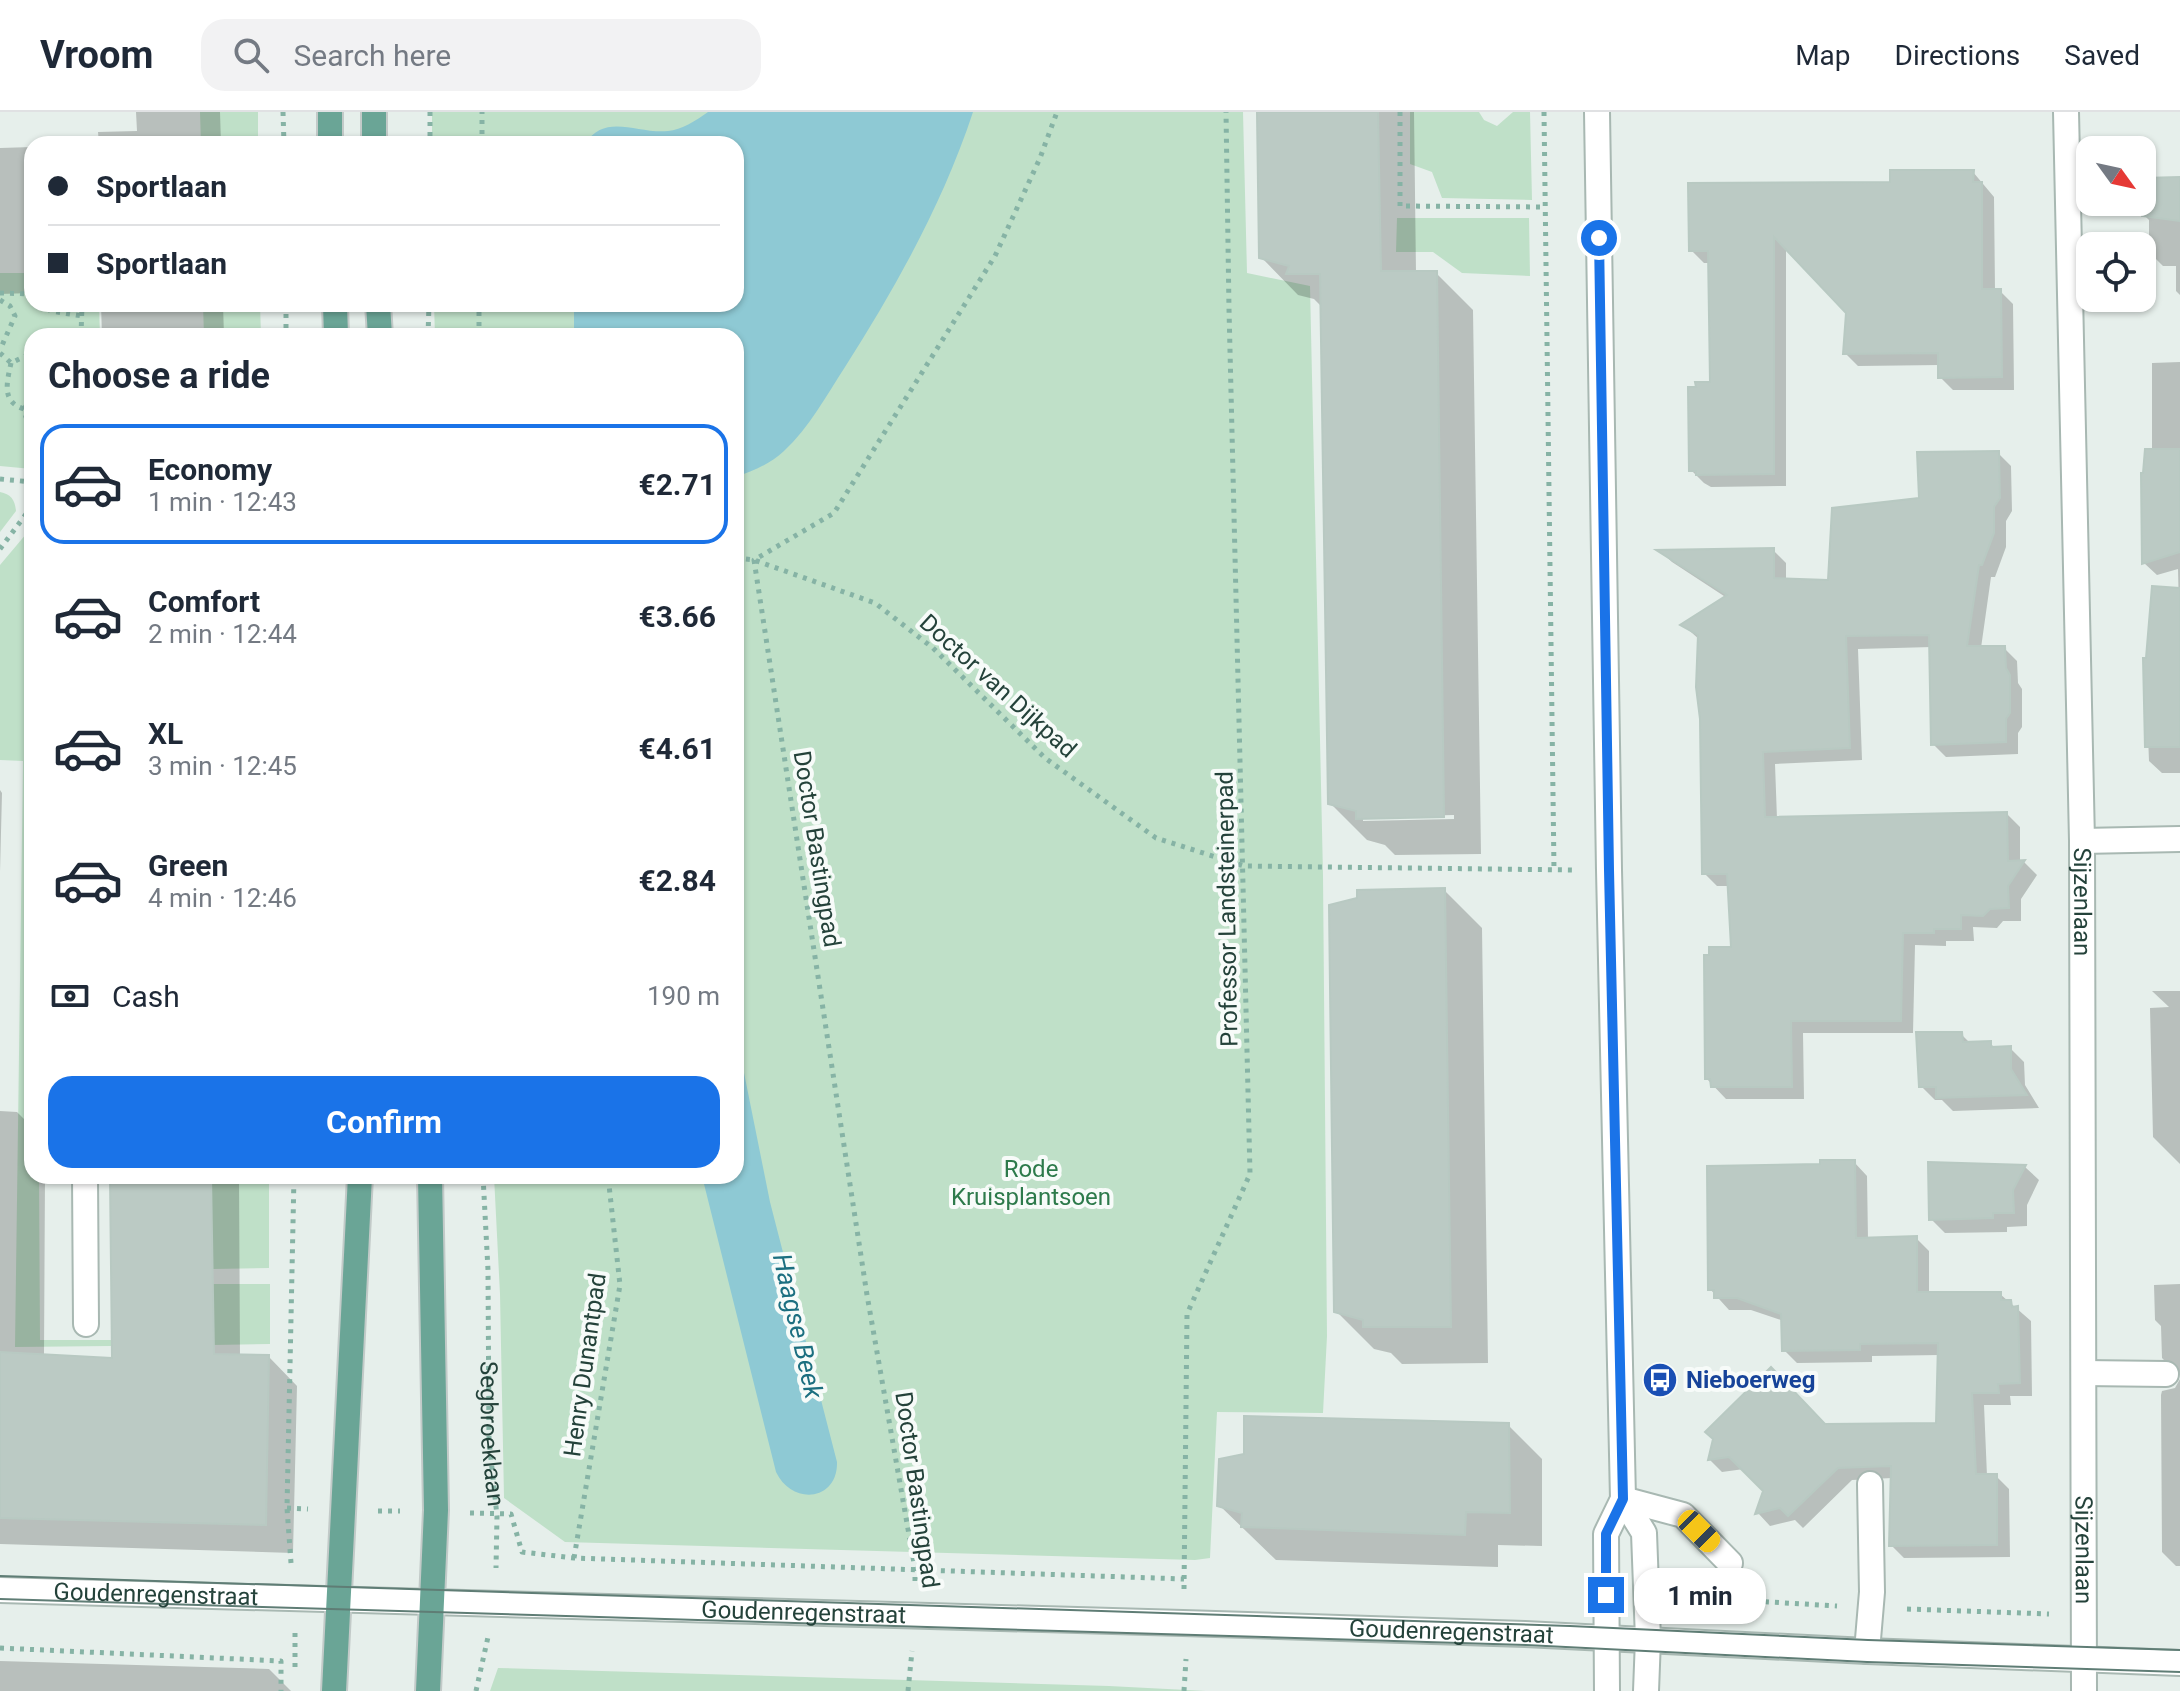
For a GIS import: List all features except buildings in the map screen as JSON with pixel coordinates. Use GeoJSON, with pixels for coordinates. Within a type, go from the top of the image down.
{"type":"FeatureCollection","features":[{"type":"Feature","properties":{"kind":"main road"},"geometry":{"type":"LineString","coordinates":[[330,112],[330,136]]}},
{"type":"Feature","properties":{"kind":"main road"},"geometry":{"type":"LineString","coordinates":[[374,112],[374,136]]}},
{"type":"Feature","properties":{"kind":"main road"},"geometry":{"type":"LineString","coordinates":[[334,1691],[360,1184]]}},
{"type":"Feature","properties":{"kind":"main road"},"geometry":{"type":"LineString","coordinates":[[428,1691],[436,1510],[430,1184]]}},
{"type":"Feature","properties":{"kind":"street"},"geometry":{"type":"LineString","coordinates":[[1597,112],[1623,1499],[1606,1534],[1607,1691]]}},
{"type":"Feature","properties":{"kind":"street","name":"Sijzenlaan"},"geometry":{"type":"LineString","coordinates":[[2066,112],[2082,841],[2084,1691]]}},
{"type":"Feature","properties":{"kind":"street"},"geometry":{"type":"LineString","coordinates":[[2082,841],[2180,839]]}},
{"type":"Feature","properties":{"kind":"street"},"geometry":{"type":"LineString","coordinates":[[85,1184],[86,1324]]}},
{"type":"Feature","properties":{"kind":"street"},"geometry":{"type":"LineString","coordinates":[[2084,1373],[2166,1374]]}},
{"type":"Feature","properties":{"kind":"street"},"geometry":{"type":"LineString","coordinates":[[1867,1651],[1872,1592],[1870,1484]]}},
{"type":"Feature","properties":{"kind":"street"},"geometry":{"type":"LineString","coordinates":[[1623,1499],[1683,1515],[1730,1563]]}},
{"type":"Feature","properties":{"kind":"street"},"geometry":{"type":"LineString","coordinates":[[1623,1499],[1644,1533],[1648,1639],[1646,1691]]}},
{"type":"Feature","properties":{"kind":"street","name":"Goudenregenstraat"},"geometry":{"type":"LineString","coordinates":[[0,1590],[1648,1639]]}},
{"type":"Feature","properties":{"kind":"street"},"geometry":{"type":"LineString","coordinates":[[1648,1639],[2180,1663]]}},
{"type":"Feature","properties":{"kind":"path"},"geometry":{"type":"LineString","coordinates":[[283,112],[284,136]]}},
{"type":"Feature","properties":{"kind":"path"},"geometry":{"type":"LineString","coordinates":[[430,112],[430,136]]}},
{"type":"Feature","properties":{"kind":"path"},"geometry":{"type":"LineString","coordinates":[[482,112],[482,136]]}},
{"type":"Feature","properties":{"kind":"path"},"geometry":{"type":"LineString","coordinates":[[754,560],[834,513],[995,256],[1040,158],[1057,112]]}},
{"type":"Feature","properties":{"kind":"path","name":"Professor Landsteinerpad"},"geometry":{"type":"LineString","coordinates":[[1184,1691],[1187,1314],[1250,1174],[1226,112]]}},
{"type":"Feature","properties":{"kind":"path"},"geometry":{"type":"LineString","coordinates":[[1400,112],[1400,206],[1546,207]]}},
{"type":"Feature","properties":{"kind":"path"},"geometry":{"type":"LineString","coordinates":[[1544,112],[1554,870]]}},
{"type":"Feature","properties":{"kind":"path"},"geometry":{"type":"LineString","coordinates":[[0,293],[24,295]]}},
{"type":"Feature","properties":{"kind":"path"},"geometry":{"type":"LineString","coordinates":[[0,300],[10,306],[15,316],[0,352],[11,363]]}},
{"type":"Feature","properties":{"kind":"path"},"geometry":{"type":"LineString","coordinates":[[57,312],[82,316]]}},
{"type":"Feature","properties":{"kind":"path"},"geometry":{"type":"LineString","coordinates":[[81,328],[82,312]]}},
{"type":"Feature","properties":{"kind":"path"},"geometry":{"type":"LineString","coordinates":[[11,363],[24,357]]}},
{"type":"Feature","properties":{"kind":"path"},"geometry":{"type":"LineString","coordinates":[[11,363],[7,379],[8,397],[15,406],[24,409]]}},
{"type":"Feature","properties":{"kind":"path"},"geometry":{"type":"LineString","coordinates":[[0,479],[24,481]]}},
{"type":"Feature","properties":{"kind":"path"},"geometry":{"type":"LineString","coordinates":[[0,549],[24,517]]}},
{"type":"Feature","properties":{"kind":"path","name":"Doctor van Dijkpad"},"geometry":{"type":"LineString","coordinates":[[744,559],[875,603],[933,648],[1045,758],[1156,838],[1244,866],[1609,870]]}},
{"type":"Feature","properties":{"kind":"path","name":"Doctor Bastingpad"},"geometry":{"type":"LineString","coordinates":[[754,560],[867,1295],[915,1569],[908,1691]]}},
{"type":"Feature","properties":{"kind":"path"},"geometry":{"type":"LineString","coordinates":[[294,1184],[287,1508],[294,1597],[295,1677]]}},
{"type":"Feature","properties":{"kind":"path","name":"Segbroeklaan"},"geometry":{"type":"LineString","coordinates":[[476,1691],[495,1604],[497,1516],[489,1440],[488,1270],[483,1184]]}},
{"type":"Feature","properties":{"kind":"path","name":"Henry Dunantpad"},"geometry":{"type":"LineString","coordinates":[[574,1558],[620,1285],[609,1184]]}},
{"type":"Feature","properties":{"kind":"path"},"geometry":{"type":"LineString","coordinates":[[287,1508],[343,1512],[436,1510],[497,1516],[511,1514],[522,1552],[574,1558],[1184,1579]]}},
{"type":"Feature","properties":{"kind":"path"},"geometry":{"type":"LineString","coordinates":[[0,1648],[281,1661],[281,1691]]}},
{"type":"Feature","properties":{"kind":"green space"},"geometry":{"type":"Polygon","coordinates":[[[200,112],[258,112],[258,136],[201,136],[200,112]]]}},
{"type":"Feature","properties":{"kind":"green space","name":"Rode Kruisplantsoen"},"geometry":{"type":"Polygon","coordinates":[[[432,112],[1243,112],[1247,273],[1310,286],[1323,875],[1327,1336],[1323,1413],[1217,1412],[1210,1558],[565,1542],[504,1498],[494,1184],[744,1184],[744,328],[435,328],[434,312],[744,312],[744,136],[432,136],[432,112]]]}},
{"type":"Feature","properties":{"kind":"green space"},"geometry":{"type":"Polygon","coordinates":[[[1410,112],[1479,112],[1484,120],[1497,126],[1513,112],[1530,112],[1532,200],[1442,198],[1432,172],[1410,164],[1410,112]]]}},
{"type":"Feature","properties":{"kind":"green space"},"geometry":{"type":"Polygon","coordinates":[[[1397,218],[1529,218],[1530,276],[1462,273],[1433,252],[1396,252],[1397,218]]]}},
{"type":"Feature","properties":{"kind":"green space"},"geometry":{"type":"Polygon","coordinates":[[[0,273],[24,273],[24,312],[99,312],[100,328],[24,328],[24,468],[0,466],[0,273]]]}},
{"type":"Feature","properties":{"kind":"green space"},"geometry":{"type":"Polygon","coordinates":[[[203,312],[260,312],[261,328],[204,328],[203,312]]]}},
{"type":"Feature","properties":{"kind":"green space"},"geometry":{"type":"Polygon","coordinates":[[[0,492],[12,498],[16,511],[0,532],[0,492]]]}},
{"type":"Feature","properties":{"kind":"green space"},"geometry":{"type":"Polygon","coordinates":[[[24,536],[24,1184],[39,1184],[40,1340],[112,1340],[111,1346],[15,1347],[23,761],[0,760],[0,565],[24,536]]]}},
{"type":"Feature","properties":{"kind":"green space"},"geometry":{"type":"Polygon","coordinates":[[[211,1184],[269,1184],[269,1268],[212,1269],[211,1184]]]}},
{"type":"Feature","properties":{"kind":"green space"},"geometry":{"type":"Polygon","coordinates":[[[212,1284],[270,1284],[270,1344],[212,1345],[212,1284]]]}},
{"type":"Feature","properties":{"kind":"green space"},"geometry":{"type":"Polygon","coordinates":[[[498,1668],[1109,1686],[1206,1691],[490,1691],[498,1668]]]}},
{"type":"Feature","properties":{"kind":"water"},"geometry":{"type":"Polygon","coordinates":[[[708,112],[973,112],[948,179],[917,244],[824,400],[784,451],[761,467],[744,474],[744,328],[574,328],[574,312],[744,312],[744,136],[591,136],[612,127],[656,131],[673,130],[708,112]]]}},
{"type":"Feature","properties":{"kind":"water","name":"Haagse Beek"},"geometry":{"type":"Polygon","coordinates":[[[744,1073],[770,1202],[837,1462],[830,1485],[813,1494],[792,1490],[776,1472],[704,1184],[744,1184],[744,1073]]]}},
{"type":"Feature","properties":{"kind":"tram line"},"geometry":{"type":"LineString","coordinates":[[0,1576],[1570,1626],[2180,1650]]}},
{"type":"Feature","properties":{"kind":"tram line"},"geometry":{"type":"LineString","coordinates":[[0,1599],[1526,1645],[1867,1662],[2180,1672]]}},
{"type":"Feature","properties":{"kind":"place","name":"Nieboerweg"},"geometry":{"type":"Point","coordinates":[1660,1380]}},
{"type":"Feature","properties":{"kind":"route"},"geometry":{"type":"LineString","coordinates":[[1599,238],[1623,1499],[1606,1534],[1606,1595]]}}]}
